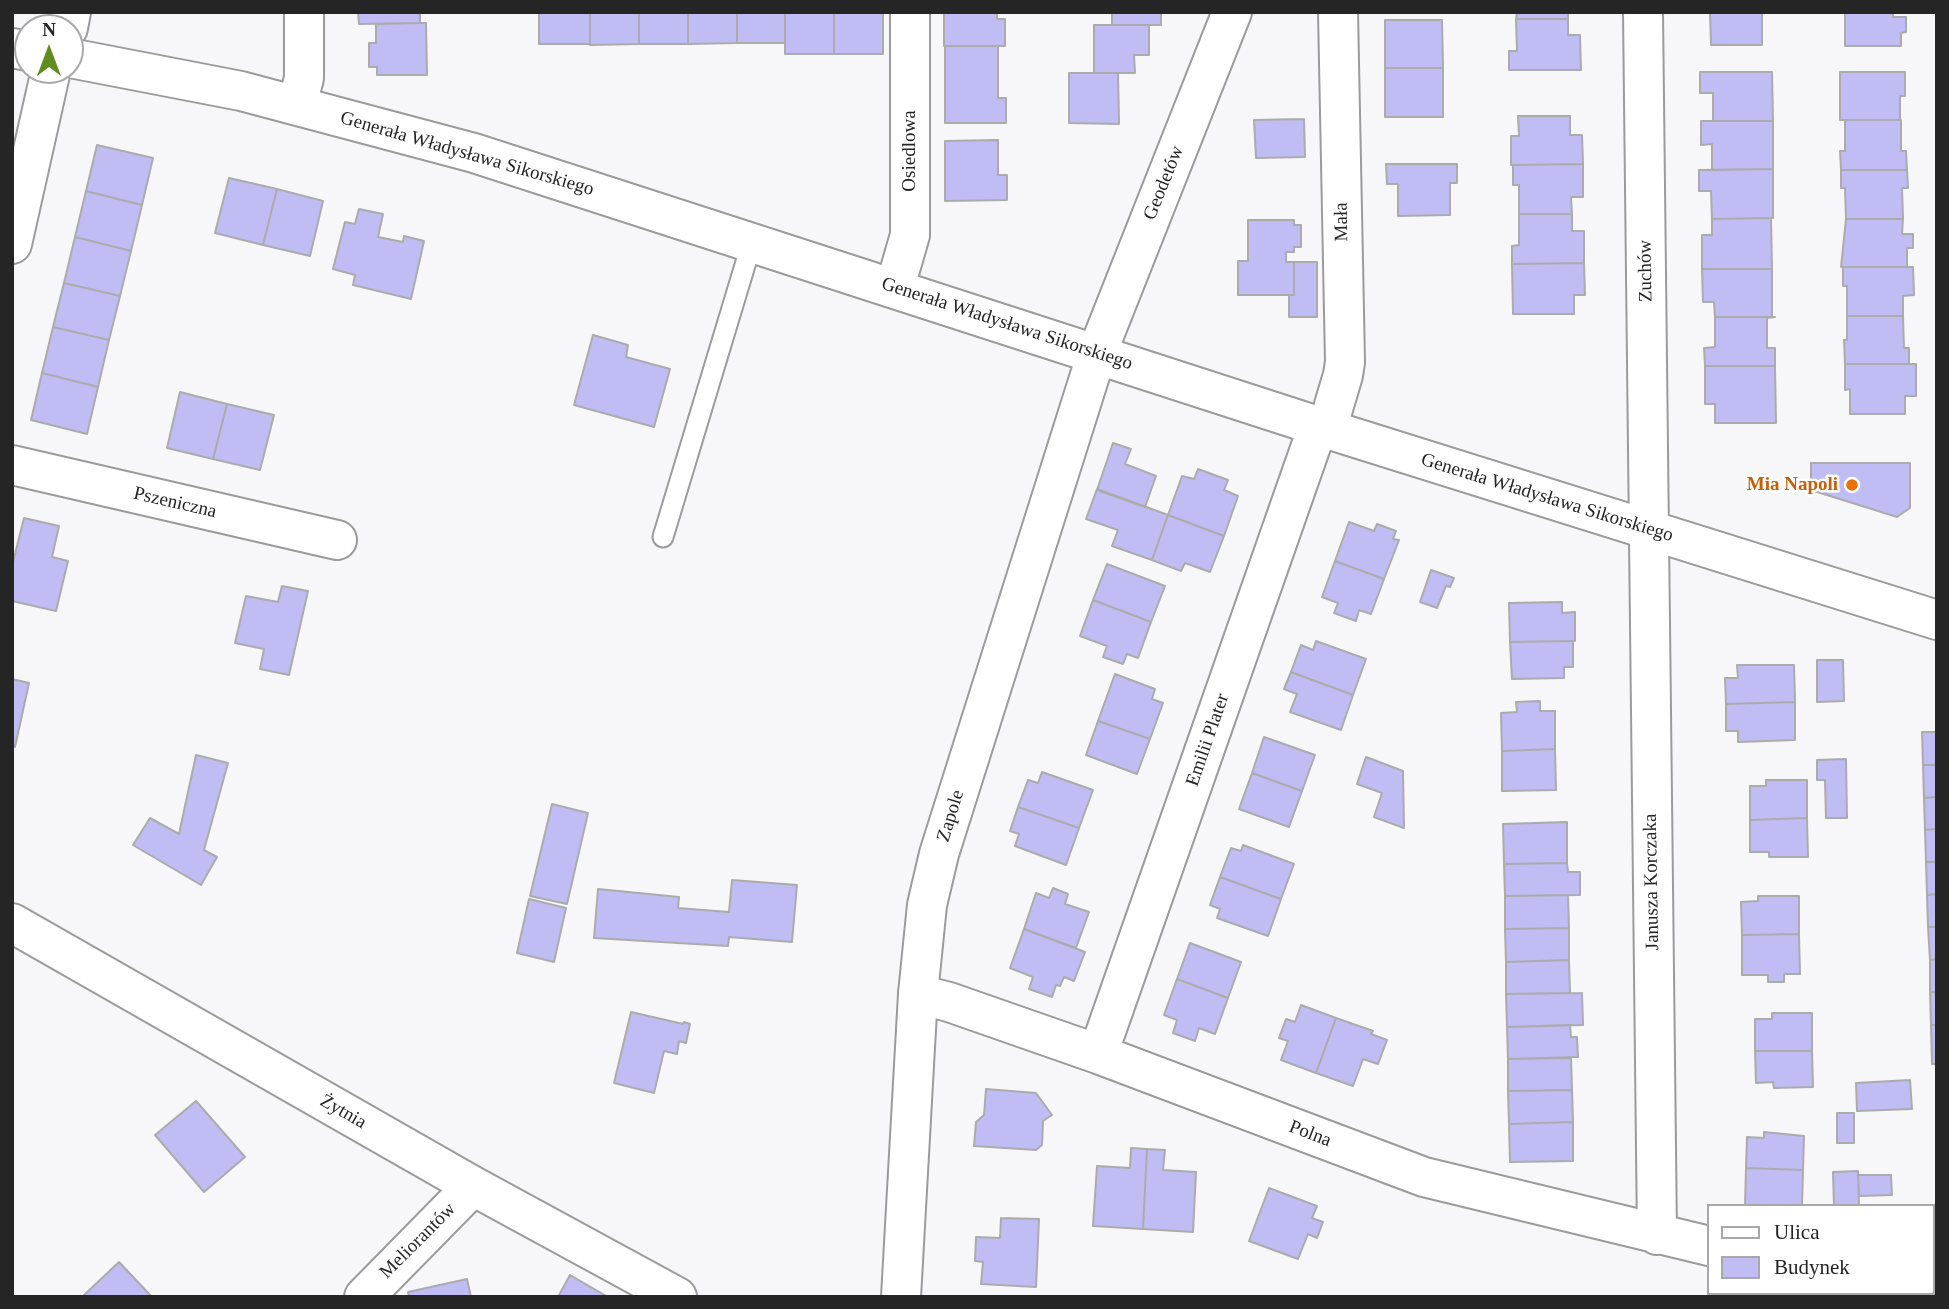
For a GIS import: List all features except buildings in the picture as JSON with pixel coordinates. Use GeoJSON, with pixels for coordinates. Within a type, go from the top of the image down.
{"type":"FeatureCollection","features":[{"type":"Feature","properties":{"kind":"street"},"geometry":{"type":"LineString","coordinates":[[298,105],[304,78],[304,12]]}},
{"type":"Feature","properties":{"kind":"street","name":"Osiedlowa"},"geometry":{"type":"LineString","coordinates":[[895,287],[910,235],[910,12]]}},
{"type":"Feature","properties":{"kind":"street","name":"Geodetów"},"geometry":{"type":"LineString","coordinates":[[1097,353],[1232,12]]}},
{"type":"Feature","properties":{"kind":"street","name":"Mała"},"geometry":{"type":"LineString","coordinates":[[1323,427],[1343,375],[1345,362],[1338,12]]}},
{"type":"Feature","properties":{"kind":"street","name":"Zuchów"},"geometry":{"type":"LineString","coordinates":[[1643,12],[1648,530]]}},
{"type":"Feature","properties":{"kind":"street","name":"Generała Władysława Sikorskiego"},"geometry":{"type":"LineString","coordinates":[[84,60],[298,105],[474,153],[1323,427],[1937,620]]}},
{"type":"Feature","properties":{"kind":"street"},"geometry":{"type":"LineString","coordinates":[[12,244],[48,84]]}},
{"type":"Feature","properties":{"kind":"street","name":"Zapole"},"geometry":{"type":"LineString","coordinates":[[901,1297],[918,994],[927,905],[939,854],[1097,353]]}},
{"type":"Feature","properties":{"kind":"street","name":"Emilii Plater"},"geometry":{"type":"LineString","coordinates":[[1098,1054],[1323,427]]}},
{"type":"Feature","properties":{"kind":"street","name":"Pszeniczna"},"geometry":{"type":"LineString","coordinates":[[12,466],[338,540]]}},
{"type":"Feature","properties":{"kind":"street","name":"Janusza Korczaka"},"geometry":{"type":"LineString","coordinates":[[1648,530],[1657,1235]]}},
{"type":"Feature","properties":{"kind":"street","name":"Żytnia"},"geometry":{"type":"LineString","coordinates":[[12,923],[472,1186],[677,1297]]}},
{"type":"Feature","properties":{"kind":"street","name":"Polna"},"geometry":{"type":"LineString","coordinates":[[918,994],[949,1002],[1098,1054],[1424,1177],[1708,1246]]}},
{"type":"Feature","properties":{"kind":"street","name":"Meliorantów"},"geometry":{"type":"LineString","coordinates":[[363,1297],[472,1186]]}},
{"type":"Feature","properties":{"kind":"lane"},"geometry":{"type":"LineString","coordinates":[[663,537],[752,242]]}},
{"type":"Feature","properties":{"kind":"place","name":"Mia Napoli"},"geometry":{"type":"Point","coordinates":[1852,485]}}]}
